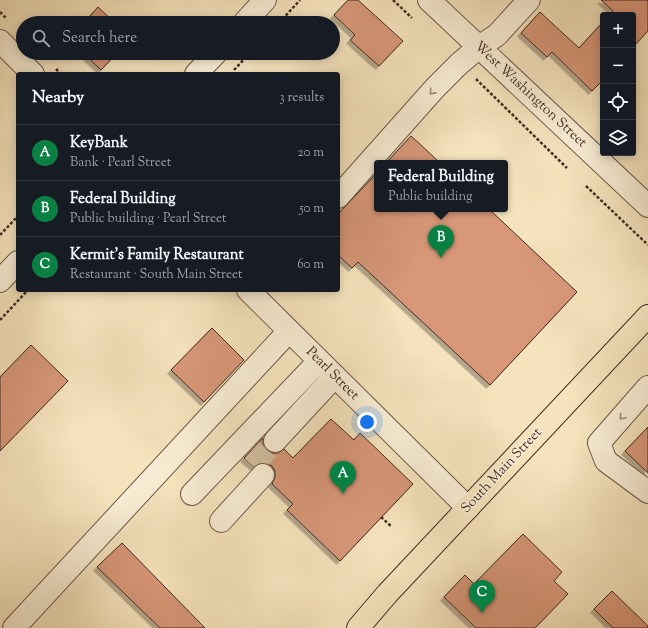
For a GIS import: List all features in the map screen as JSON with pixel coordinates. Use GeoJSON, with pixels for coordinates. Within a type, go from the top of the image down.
{"type":"FeatureCollection","features":[{"type":"Feature","properties":{"kind":"main road","name":"South Main Street"},"geometry":{"type":"LineString","coordinates":[[358,628],[387,594],[648,316]]}},
{"type":"Feature","properties":{"kind":"street"},"geometry":{"type":"LineString","coordinates":[[250,16],[265,0]]}},
{"type":"Feature","properties":{"kind":"street","name":"West Washington Street"},"geometry":{"type":"LineString","coordinates":[[429,0],[648,206]]}},
{"type":"Feature","properties":{"kind":"street"},"geometry":{"type":"LineString","coordinates":[[340,195],[435,88],[466,70],[479,47],[497,35],[529,0]]}},
{"type":"Feature","properties":{"kind":"street"},"geometry":{"type":"LineString","coordinates":[[0,41],[16,57]]}},
{"type":"Feature","properties":{"kind":"street"},"geometry":{"type":"LineString","coordinates":[[19,60],[31,72]]}},
{"type":"Feature","properties":{"kind":"street"},"geometry":{"type":"LineString","coordinates":[[198,72],[209,60]]}},
{"type":"Feature","properties":{"kind":"street"},"geometry":{"type":"LineString","coordinates":[[0,281],[16,264]]}},
{"type":"Feature","properties":{"kind":"street","name":"Pearl Street"},"geometry":{"type":"LineString","coordinates":[[250,292],[468,508]]}},
{"type":"Feature","properties":{"kind":"street"},"geometry":{"type":"LineString","coordinates":[[14,628],[289,331]]}},
{"type":"Feature","properties":{"kind":"street"},"geometry":{"type":"LineString","coordinates":[[280,446],[331,373]]}},
{"type":"Feature","properties":{"kind":"street"},"geometry":{"type":"LineString","coordinates":[[258,470],[206,507],[331,373]]}},
{"type":"Feature","properties":{"kind":"street"},"geometry":{"type":"LineString","coordinates":[[648,387],[599,443],[606,461],[648,492]]}},
{"type":"Feature","properties":{"kind":"path"},"geometry":{"type":"LineString","coordinates":[[285,16],[300,0]]}},
{"type":"Feature","properties":{"kind":"path"},"geometry":{"type":"LineString","coordinates":[[232,72],[243,60]]}},
{"type":"Feature","properties":{"kind":"path"},"geometry":{"type":"LineString","coordinates":[[466,70],[567,168]]}},
{"type":"Feature","properties":{"kind":"path"},"geometry":{"type":"LineString","coordinates":[[586,186],[648,245]]}},
{"type":"Feature","properties":{"kind":"path"},"geometry":{"type":"LineString","coordinates":[[0,235],[16,218]]}},
{"type":"Feature","properties":{"kind":"path"},"geometry":{"type":"LineString","coordinates":[[0,320],[26,292]]}},
{"type":"Feature","properties":{"kind":"path"},"geometry":{"type":"LineString","coordinates":[[381,517],[392,527]]}},
{"type":"Feature","properties":{"kind":"building"},"geometry":{"type":"Polygon","coordinates":[[[348,0],[358,0],[403,41],[379,66],[350,40],[355,35],[340,21],[340,16],[334,15],[348,0]]]}},
{"type":"Feature","properties":{"kind":"building"},"geometry":{"type":"Polygon","coordinates":[[[601,0],[648,0],[648,31],[636,44],[636,12],[612,12],[613,11],[601,0]]]}},
{"type":"Feature","properties":{"kind":"building"},"geometry":{"type":"Polygon","coordinates":[[[98,7],[108,16],[90,16],[98,7]]]}},
{"type":"Feature","properties":{"kind":"building"},"geometry":{"type":"Polygon","coordinates":[[[540,12],[579,48],[600,25],[600,83],[592,91],[552,52],[547,57],[521,33],[540,12]]]}},
{"type":"Feature","properties":{"kind":"building"},"geometry":{"type":"Polygon","coordinates":[[[90,60],[110,60],[101,70],[90,60]]]}},
{"type":"Feature","properties":{"kind":"building"},"geometry":{"type":"Polygon","coordinates":[[[411,136],[437,160],[389,160],[411,136]]]}},
{"type":"Feature","properties":{"kind":"building"},"geometry":{"type":"Polygon","coordinates":[[[374,176],[374,212],[492,212],[577,292],[490,385],[358,262],[352,268],[340,257],[340,212],[374,176]]]}},
{"type":"Feature","properties":{"kind":"building"},"geometry":{"type":"Polygon","coordinates":[[[212,328],[244,360],[204,402],[171,370],[212,328]]]}},
{"type":"Feature","properties":{"kind":"building"},"geometry":{"type":"Polygon","coordinates":[[[31,345],[68,381],[0,451],[0,377],[31,345]]]}},
{"type":"Feature","properties":{"kind":"building"},"geometry":{"type":"Polygon","coordinates":[[[331,419],[354,440],[360,433],[413,484],[340,561],[287,510],[293,504],[272,484],[275,477],[275,471],[272,466],[265,463],[259,463],[254,467],[244,458],[263,438],[263,444],[267,450],[272,453],[278,453],[284,449],[293,458],[331,419]]]}},
{"type":"Feature","properties":{"kind":"building"},"geometry":{"type":"Polygon","coordinates":[[[648,427],[648,473],[625,451],[648,427]]]}},
{"type":"Feature","properties":{"kind":"building"},"geometry":{"type":"Polygon","coordinates":[[[523,534],[562,572],[554,581],[568,594],[535,628],[476,628],[444,597],[465,575],[474,584],[523,534]]]}},
{"type":"Feature","properties":{"kind":"building"},"geometry":{"type":"Polygon","coordinates":[[[122,543],[205,628],[160,628],[97,567],[122,543]]]}},
{"type":"Feature","properties":{"kind":"building"},"geometry":{"type":"Polygon","coordinates":[[[612,591],[648,626],[648,628],[613,628],[594,609],[612,591]]]}},
{"type":"Feature","properties":{"kind":"tunnel"},"geometry":{"type":"LineString","coordinates":[[253,466],[275,441]]}},
{"type":"Feature","properties":{"kind":"place","name":"Federal Building"},"geometry":{"type":"Point","coordinates":[441,258]}},
{"type":"Feature","properties":{"kind":"place","name":"KeyBank"},"geometry":{"type":"Point","coordinates":[343,494]}},
{"type":"Feature","properties":{"kind":"place","name":"Kermit's Family Restaurant"},"geometry":{"type":"Point","coordinates":[482,613]}}]}
